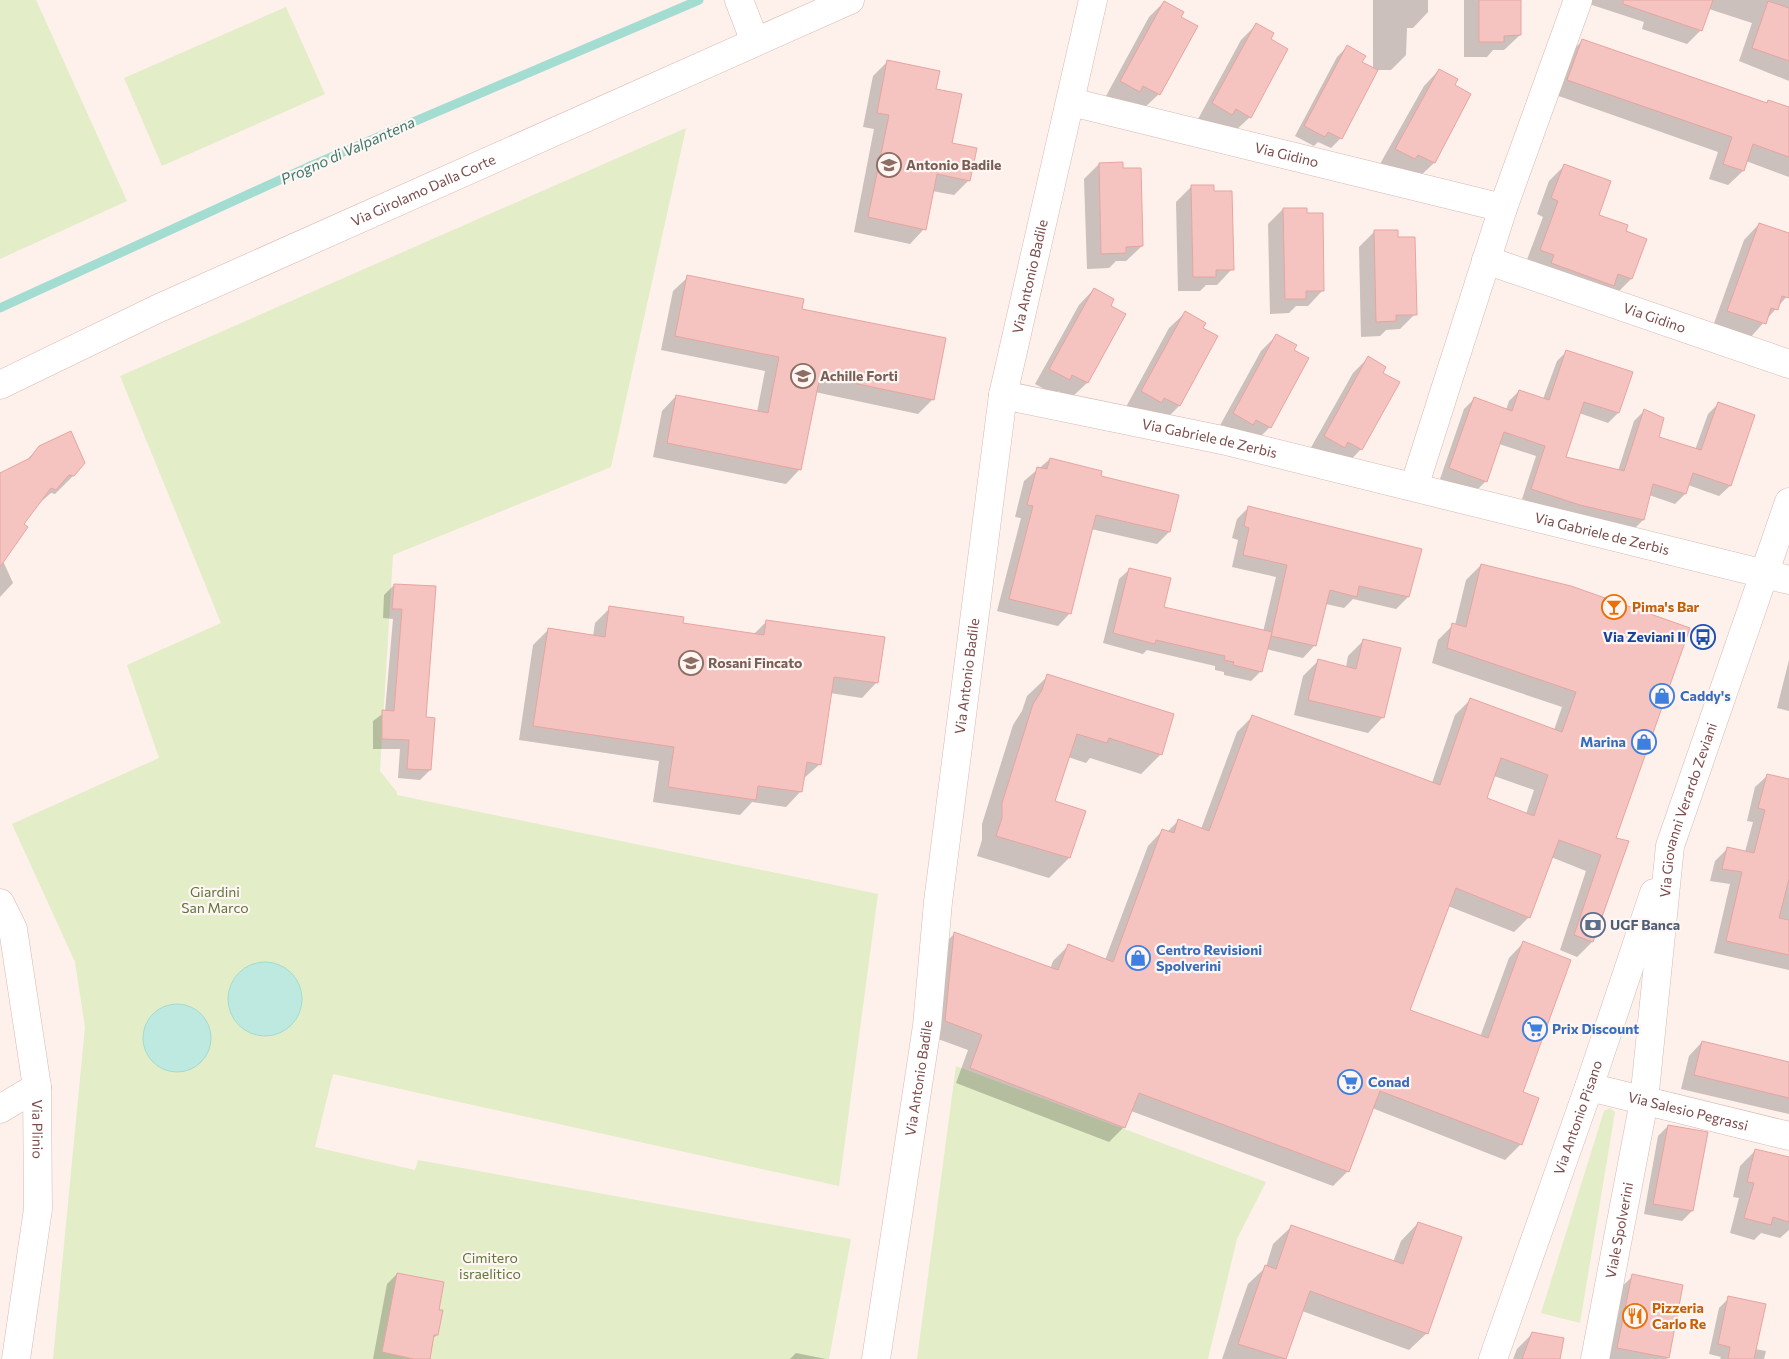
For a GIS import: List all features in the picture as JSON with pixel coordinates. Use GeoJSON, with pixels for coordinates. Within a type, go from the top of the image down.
{"type":"FeatureCollection","features":[{"type":"Feature","properties":{"kind":"street"},"geometry":{"type":"LineString","coordinates":[[739,0],[755,42]]}},
{"type":"Feature","properties":{"kind":"street","name":"Via Girolamo Dalla Corte"},"geometry":{"type":"LineString","coordinates":[[0,385],[157,310],[850,0]]}},
{"type":"Feature","properties":{"kind":"street","name":"Via Antonio Badile"},"geometry":{"type":"LineString","coordinates":[[876,1359],[927,1026],[940,892],[1003,395],[1093,0]]}},
{"type":"Feature","properties":{"kind":"street"},"geometry":{"type":"LineString","coordinates":[[1414,487],[1502,208],[1578,0]]}},
{"type":"Feature","properties":{"kind":"street","name":"Via Gidino"},"geometry":{"type":"LineString","coordinates":[[1071,102],[1502,208]]}},
{"type":"Feature","properties":{"kind":"street","name":"Via Gidino"},"geometry":{"type":"LineString","coordinates":[[1486,260],[1789,364]]}},
{"type":"Feature","properties":{"kind":"street","name":"Via Gabriele de Zerbis"},"geometry":{"type":"LineString","coordinates":[[1003,395],[1222,440],[1777,577]]}},
{"type":"Feature","properties":{"kind":"street","name":"Via Giovanni Verardo Zeviani"},"geometry":{"type":"LineString","coordinates":[[1644,1101],[1670,846],[1777,577],[1789,502]]}},
{"type":"Feature","properties":{"kind":"street","name":"Via Antonio Pisano"},"geometry":{"type":"LineString","coordinates":[[1493,1359],[1589,1087],[1670,846]]}},
{"type":"Feature","properties":{"kind":"street","name":"Via Plinio"},"geometry":{"type":"LineString","coordinates":[[0,903],[13,929],[37,1087],[38,1209],[16,1359]]}},
{"type":"Feature","properties":{"kind":"street"},"geometry":{"type":"LineString","coordinates":[[0,1109],[37,1087]]}},
{"type":"Feature","properties":{"kind":"street","name":"Via Salesio Pegrassi"},"geometry":{"type":"LineString","coordinates":[[1589,1087],[1789,1136]]}},
{"type":"Feature","properties":{"kind":"street","name":"Viale Spolverini"},"geometry":{"type":"LineString","coordinates":[[1595,1359],[1644,1101]]}},
{"type":"Feature","properties":{"kind":"green space"},"geometry":{"type":"Polygon","coordinates":[[[0,0],[36,0],[127,201],[0,259],[0,0]]]}},
{"type":"Feature","properties":{"kind":"green space"},"geometry":{"type":"Polygon","coordinates":[[[286,7],[325,94],[162,166],[124,78],[286,7]]]}},
{"type":"Feature","properties":{"kind":"green space","name":"Giardini San Marco"},"geometry":{"type":"Polygon","coordinates":[[[686,128],[611,467],[393,555],[380,771],[397,792],[397,795],[878,894],[839,1186],[333,1074],[315,1147],[415,1170],[418,1160],[851,1239],[829,1359],[53,1359],[85,1027],[75,962],[12,824],[159,758],[127,665],[221,623],[120,376],[686,128]]]}},
{"type":"Feature","properties":{"kind":"green space"},"geometry":{"type":"Polygon","coordinates":[[[956,1066],[1266,1182],[1237,1239],[1208,1359],[917,1359],[956,1066]]]}},
{"type":"Feature","properties":{"kind":"green space"},"geometry":{"type":"Polygon","coordinates":[[[1610,1108],[1615,1112],[1580,1323],[1541,1313],[1604,1111],[1610,1108]]]}},
{"type":"Feature","properties":{"kind":"water"},"geometry":{"type":"Polygon","coordinates":[[[272,962],[292,972],[300,985],[302,999],[300,1013],[292,1026],[279,1034],[258,1036],[238,1026],[230,1013],[228,992],[238,972],[251,964],[272,962]]]}},
{"type":"Feature","properties":{"kind":"water"},"geometry":{"type":"Polygon","coordinates":[[[177,1004],[190,1006],[201,1014],[209,1025],[211,1038],[209,1051],[201,1062],[190,1070],[177,1072],[164,1070],[153,1062],[145,1051],[143,1038],[145,1025],[153,1014],[164,1006],[177,1004]]]}},
{"type":"Feature","properties":{"kind":"building"},"geometry":{"type":"Polygon","coordinates":[[[1479,0],[1521,0],[1521,35],[1504,36],[1504,42],[1479,42],[1479,0]]]}},
{"type":"Feature","properties":{"kind":"building"},"geometry":{"type":"Polygon","coordinates":[[[1623,0],[1713,0],[1702,31],[1623,4],[1623,0]]]}},
{"type":"Feature","properties":{"kind":"building"},"geometry":{"type":"Polygon","coordinates":[[[1164,1],[1184,12],[1181,17],[1198,26],[1160,95],[1143,86],[1140,92],[1120,81],[1164,1]]]}},
{"type":"Feature","properties":{"kind":"building"},"geometry":{"type":"Polygon","coordinates":[[[1768,1],[1789,8],[1789,61],[1752,48],[1768,1]]]}},
{"type":"Feature","properties":{"kind":"building"},"geometry":{"type":"Polygon","coordinates":[[[1256,23],[1274,33],[1271,39],[1288,49],[1251,118],[1236,109],[1232,115],[1212,103],[1256,23]]]}},
{"type":"Feature","properties":{"kind":"building"},"geometry":{"type":"Polygon","coordinates":[[[1582,39],[1767,103],[1768,100],[1789,107],[1789,157],[1753,144],[1744,171],[1723,164],[1732,137],[1567,80],[1582,39]]]}},
{"type":"Feature","properties":{"kind":"building"},"geometry":{"type":"Polygon","coordinates":[[[1347,45],[1366,56],[1362,62],[1378,70],[1342,139],[1328,132],[1325,137],[1304,126],[1347,45]]]}},
{"type":"Feature","properties":{"kind":"building"},"geometry":{"type":"Polygon","coordinates":[[[887,60],[940,71],[936,89],[962,94],[952,143],[977,148],[970,181],[937,174],[926,230],[868,217],[889,115],[877,113],[887,60]]]}},
{"type":"Feature","properties":{"kind":"building"},"geometry":{"type":"Polygon","coordinates":[[[1439,69],[1458,79],[1455,85],[1471,94],[1435,163],[1418,155],[1415,159],[1395,149],[1439,69]]]}},
{"type":"Feature","properties":{"kind":"building"},"geometry":{"type":"Polygon","coordinates":[[[1123,162],[1123,168],[1141,168],[1143,246],[1126,247],[1126,253],[1101,254],[1099,163],[1123,162]]]}},
{"type":"Feature","properties":{"kind":"building"},"geometry":{"type":"Polygon","coordinates":[[[1564,164],[1611,181],[1599,215],[1628,225],[1626,231],[1647,239],[1632,279],[1618,274],[1614,286],[1551,263],[1554,255],[1540,250],[1558,201],[1551,198],[1564,164]]]}},
{"type":"Feature","properties":{"kind":"building"},"geometry":{"type":"Polygon","coordinates":[[[1191,185],[1214,185],[1214,191],[1232,191],[1234,270],[1216,270],[1216,277],[1193,277],[1191,185]]]}},
{"type":"Feature","properties":{"kind":"building"},"geometry":{"type":"Polygon","coordinates":[[[1283,208],[1307,208],[1307,213],[1323,213],[1324,291],[1306,291],[1306,299],[1285,299],[1283,208]]]}},
{"type":"Feature","properties":{"kind":"building"},"geometry":{"type":"Polygon","coordinates":[[[1759,223],[1789,233],[1789,298],[1782,296],[1778,310],[1771,308],[1766,324],[1727,311],[1759,223]]]}},
{"type":"Feature","properties":{"kind":"building"},"geometry":{"type":"Polygon","coordinates":[[[1374,230],[1398,230],[1398,237],[1415,237],[1417,315],[1396,315],[1396,321],[1376,322],[1374,230]]]}},
{"type":"Feature","properties":{"kind":"building"},"geometry":{"type":"Polygon","coordinates":[[[687,275],[804,299],[802,309],[946,338],[934,400],[820,376],[801,470],[667,443],[676,395],[768,413],[779,357],[675,336],[687,275]]]}},
{"type":"Feature","properties":{"kind":"building"},"geometry":{"type":"Polygon","coordinates":[[[1094,288],[1114,299],[1111,306],[1126,314],[1088,383],[1072,375],[1070,380],[1049,369],[1094,288]]]}},
{"type":"Feature","properties":{"kind":"building"},"geometry":{"type":"Polygon","coordinates":[[[1185,311],[1206,323],[1203,328],[1218,336],[1180,406],[1164,398],[1162,403],[1141,391],[1185,311]]]}},
{"type":"Feature","properties":{"kind":"building"},"geometry":{"type":"Polygon","coordinates":[[[1276,334],[1297,345],[1294,350],[1309,358],[1271,428],[1256,420],[1253,425],[1233,413],[1276,334]]]}},
{"type":"Feature","properties":{"kind":"building"},"geometry":{"type":"Polygon","coordinates":[[[1566,350],[1633,372],[1619,413],[1584,402],[1566,457],[1624,471],[1644,409],[1664,418],[1659,437],[1701,450],[1718,402],[1755,415],[1731,486],[1693,473],[1686,494],[1653,484],[1644,520],[1580,505],[1531,489],[1545,446],[1504,432],[1487,482],[1449,468],[1474,397],[1512,411],[1519,390],[1549,400],[1566,350]]]}},
{"type":"Feature","properties":{"kind":"building"},"geometry":{"type":"Polygon","coordinates":[[[1368,356],[1386,367],[1383,373],[1400,382],[1362,450],[1348,442],[1345,448],[1324,436],[1368,356]]]}},
{"type":"Feature","properties":{"kind":"building"},"geometry":{"type":"Polygon","coordinates":[[[71,431],[85,463],[74,476],[69,475],[56,490],[51,488],[24,524],[28,527],[0,567],[0,473],[30,458],[39,446],[71,431]]]}},
{"type":"Feature","properties":{"kind":"building"},"geometry":{"type":"Polygon","coordinates":[[[1050,458],[1102,471],[1101,476],[1179,495],[1170,532],[1096,515],[1071,614],[1009,599],[1033,506],[1027,505],[1037,467],[1047,469],[1050,458]]]}},
{"type":"Feature","properties":{"kind":"building"},"geometry":{"type":"Polygon","coordinates":[[[1248,506],[1422,549],[1409,597],[1359,586],[1357,597],[1330,590],[1316,646],[1271,636],[1287,565],[1243,555],[1249,528],[1244,526],[1248,506]]]}},
{"type":"Feature","properties":{"kind":"building"},"geometry":{"type":"Polygon","coordinates":[[[1481,564],[1571,586],[1690,628],[1616,838],[1629,841],[1593,942],[1574,935],[1601,855],[1559,840],[1530,918],[1456,888],[1410,1010],[1488,1038],[1523,941],[1571,960],[1523,1092],[1539,1098],[1522,1145],[1380,1091],[1349,1172],[1139,1093],[1125,1128],[970,1068],[982,1035],[945,1021],[954,932],[1058,970],[1068,944],[1113,962],[1162,829],[1174,833],[1178,819],[1209,831],[1252,715],[1440,785],[1470,698],[1562,732],[1576,692],[1447,648],[1452,623],[1466,627],[1481,564]],[[1501,758],[1487,798],[1534,816],[1548,775],[1501,758]]]}},
{"type":"Feature","properties":{"kind":"building"},"geometry":{"type":"Polygon","coordinates":[[[1129,568],[1171,578],[1164,607],[1272,632],[1262,672],[1233,665],[1234,662],[1224,660],[1225,656],[1156,640],[1155,644],[1113,633],[1129,568]]]}},
{"type":"Feature","properties":{"kind":"building"},"geometry":{"type":"Polygon","coordinates":[[[394,584],[436,586],[426,717],[435,718],[431,770],[407,769],[409,740],[382,739],[382,710],[394,711],[402,609],[392,609],[394,584]]]}},
{"type":"Feature","properties":{"kind":"building"},"geometry":{"type":"Polygon","coordinates":[[[609,606],[684,617],[683,623],[764,635],[766,620],[885,637],[878,683],[834,677],[821,765],[807,762],[802,792],[758,786],[756,800],[668,787],[674,747],[533,726],[548,628],[605,637],[609,606]]]}},
{"type":"Feature","properties":{"kind":"building"},"geometry":{"type":"Polygon","coordinates":[[[1363,639],[1401,648],[1384,718],[1308,700],[1318,659],[1356,669],[1363,639]]]}},
{"type":"Feature","properties":{"kind":"building"},"geometry":{"type":"Polygon","coordinates":[[[1047,674],[1174,714],[1162,755],[1109,738],[1107,743],[1077,734],[1055,801],[1086,811],[1070,858],[996,836],[1002,818],[1002,803],[1033,704],[1042,690],[1047,674]]]}},
{"type":"Feature","properties":{"kind":"building"},"geometry":{"type":"Polygon","coordinates":[[[1767,774],[1789,779],[1789,879],[1779,918],[1789,920],[1789,955],[1726,941],[1742,872],[1722,869],[1727,847],[1754,853],[1765,810],[1758,808],[1767,774]]]}},
{"type":"Feature","properties":{"kind":"building"},"geometry":{"type":"Polygon","coordinates":[[[1702,1041],[1789,1062],[1789,1098],[1694,1075],[1702,1041]]]}},
{"type":"Feature","properties":{"kind":"building"},"geometry":{"type":"Polygon","coordinates":[[[1668,1125],[1708,1132],[1693,1211],[1653,1204],[1668,1125]]]}},
{"type":"Feature","properties":{"kind":"building"},"geometry":{"type":"Polygon","coordinates":[[[1755,1149],[1789,1157],[1789,1222],[1773,1217],[1771,1225],[1744,1218],[1754,1183],[1747,1182],[1755,1149]]]}},
{"type":"Feature","properties":{"kind":"building"},"geometry":{"type":"Polygon","coordinates":[[[1418,1222],[1462,1237],[1428,1334],[1310,1291],[1286,1359],[1238,1344],[1265,1265],[1276,1269],[1291,1225],[1403,1264],[1418,1222]]]}},
{"type":"Feature","properties":{"kind":"building"},"geometry":{"type":"Polygon","coordinates":[[[397,1273],[444,1282],[439,1310],[443,1310],[438,1335],[434,1335],[430,1359],[414,1359],[382,1352],[397,1273]]]}},
{"type":"Feature","properties":{"kind":"building"},"geometry":{"type":"Polygon","coordinates":[[[1632,1274],[1683,1285],[1669,1358],[1617,1348],[1632,1274]]]}},
{"type":"Feature","properties":{"kind":"building"},"geometry":{"type":"Polygon","coordinates":[[[1728,1296],[1766,1304],[1754,1359],[1728,1359],[1730,1347],[1718,1344],[1728,1296]]]}},
{"type":"Feature","properties":{"kind":"building"},"geometry":{"type":"Polygon","coordinates":[[[1532,1332],[1564,1338],[1560,1359],[1522,1359],[1532,1332]]]}},
{"type":"Feature","properties":{"kind":"waterway","name":"Progno di Valpantena"},"geometry":{"type":"LineString","coordinates":[[0,308],[308,167],[699,0]]}},
{"type":"Feature","properties":{"kind":"place","name":"Antonio Badile"},"geometry":{"type":"Point","coordinates":[889,165]}},
{"type":"Feature","properties":{"kind":"place","name":"Achille Forti"},"geometry":{"type":"Point","coordinates":[803,376]}},
{"type":"Feature","properties":{"kind":"place","name":"Pima's Bar"},"geometry":{"type":"Point","coordinates":[1614,607]}},
{"type":"Feature","properties":{"kind":"place","name":"Via Zeviani II"},"geometry":{"type":"Point","coordinates":[1703,637]}},
{"type":"Feature","properties":{"kind":"place","name":"Rosani Fincato"},"geometry":{"type":"Point","coordinates":[691,663]}},
{"type":"Feature","properties":{"kind":"place","name":"Caddy's"},"geometry":{"type":"Point","coordinates":[1662,696]}},
{"type":"Feature","properties":{"kind":"place","name":"Marina"},"geometry":{"type":"Point","coordinates":[1644,742]}},
{"type":"Feature","properties":{"kind":"place","name":"UGF Banca"},"geometry":{"type":"Point","coordinates":[1593,925]}},
{"type":"Feature","properties":{"kind":"place","name":"Centro Revisioni Spolverini"},"geometry":{"type":"Point","coordinates":[1138,958]}},
{"type":"Feature","properties":{"kind":"place","name":"Prix Discount"},"geometry":{"type":"Point","coordinates":[1535,1029]}},
{"type":"Feature","properties":{"kind":"place","name":"Conad"},"geometry":{"type":"Point","coordinates":[1350,1082]}},
{"type":"Feature","properties":{"kind":"place","name":"Pizzeria Carlo Re"},"geometry":{"type":"Point","coordinates":[1635,1316]}},
{"type":"Feature","properties":{"kind":"park label","name":"Cimitero israelitico"},"geometry":{"type":"Point","coordinates":[490,1266]}}]}
